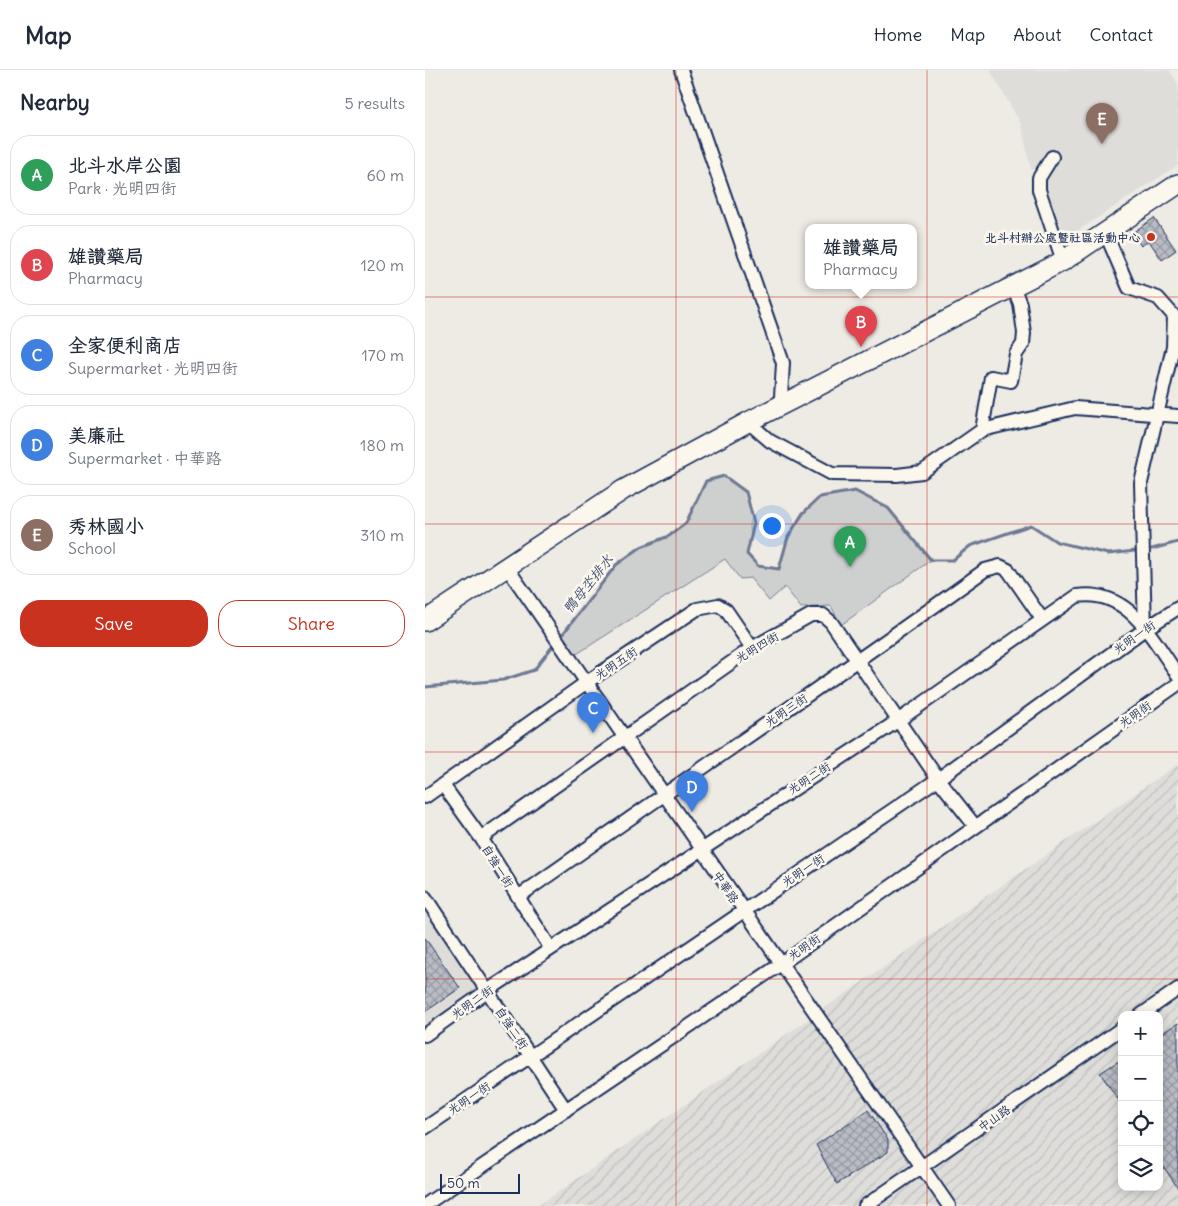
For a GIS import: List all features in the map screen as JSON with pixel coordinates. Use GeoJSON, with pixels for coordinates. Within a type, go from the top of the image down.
{"type":"FeatureCollection","features":[{"type":"Feature","properties":{"kind":"main road"},"geometry":{"type":"LineString","coordinates":[[425,621],[623,490],[749,422],[1063,261],[1178,184]]}},
{"type":"Feature","properties":{"kind":"street"},"geometry":{"type":"LineString","coordinates":[[681,70],[783,363],[781,397],[784,404]]}},
{"type":"Feature","properties":{"kind":"street"},"geometry":{"type":"LineString","coordinates":[[1052,157],[1039,178],[1039,190],[1063,261]]}},
{"type":"Feature","properties":{"kind":"street"},"geometry":{"type":"LineString","coordinates":[[1106,234],[1129,288],[1158,298],[1174,316],[1173,347],[1141,483],[1145,629]]}},
{"type":"Feature","properties":{"kind":"street"},"geometry":{"type":"LineString","coordinates":[[982,430],[991,377],[1011,380],[1016,354],[1023,344],[1024,333],[1020,304],[1013,286]]}},
{"type":"Feature","properties":{"kind":"street"},"geometry":{"type":"LineString","coordinates":[[749,422],[770,440],[832,474],[897,475],[922,472],[982,430],[1075,408],[1178,416]]}},
{"type":"Feature","properties":{"kind":"street","name":"中華路"},"geometry":{"type":"LineString","coordinates":[[506,566],[742,910],[949,1206]]}},
{"type":"Feature","properties":{"kind":"street","name":"光明三街"},"geometry":{"type":"LineString","coordinates":[[518,897],[663,794],[859,661],[992,567],[1000,566],[1008,570],[1041,619]]}},
{"type":"Feature","properties":{"kind":"street","name":"光明二街"},"geometry":{"type":"LineString","coordinates":[[425,1035],[487,991],[899,720],[1041,619],[1077,596],[1102,595],[1119,603],[1135,616],[1178,675]]}},
{"type":"Feature","properties":{"kind":"street","name":"光明五街"},"geometry":{"type":"LineString","coordinates":[[425,797],[587,682],[697,609],[706,605],[718,605],[726,610],[752,648]]}},
{"type":"Feature","properties":{"kind":"street","name":"光明一街"},"geometry":{"type":"LineString","coordinates":[[425,1128],[742,910],[939,779],[1145,629],[1178,608]]}},
{"type":"Feature","properties":{"kind":"street","name":"光明四街"},"geometry":{"type":"LineString","coordinates":[[481,838],[752,648],[811,615],[823,615],[831,622],[939,779],[975,826]]}},
{"type":"Feature","properties":{"kind":"street","name":"光明街"},"geometry":{"type":"LineString","coordinates":[[425,1205],[781,964],[1178,684]]}},
{"type":"Feature","properties":{"kind":"street","name":"自強一街"},"geometry":{"type":"LineString","coordinates":[[443,785],[481,838],[551,949]]}},
{"type":"Feature","properties":{"kind":"street","name":"自強二街"},"geometry":{"type":"LineString","coordinates":[[425,897],[566,1110]]}},
{"type":"Feature","properties":{"kind":"street"},"geometry":{"type":"LineString","coordinates":[[1147,1011],[1178,989]]}},
{"type":"Feature","properties":{"kind":"street","name":"中山路"},"geometry":{"type":"LineString","coordinates":[[865,1206],[1118,1031]]}},
{"type":"Feature","properties":{"kind":"shaded area"},"geometry":{"type":"Polygon","coordinates":[[[990,70],[1169,70],[1178,84],[1178,165],[1062,241],[1039,171],[1031,169],[1021,124],[990,70]]]}},
{"type":"Feature","properties":{"kind":"shaded area"},"geometry":{"type":"Polygon","coordinates":[[[724,476],[746,493],[754,523],[747,554],[758,566],[779,568],[788,537],[807,510],[820,497],[855,491],[888,508],[931,560],[841,625],[831,606],[801,608],[785,587],[769,601],[750,578],[740,579],[725,559],[572,657],[559,639],[616,565],[640,547],[669,536],[685,523],[706,481],[724,476]]]}},
{"type":"Feature","properties":{"kind":"shaded area"},"geometry":{"type":"Polygon","coordinates":[[[1178,764],[1178,1206],[538,1206],[1178,764]]]}},
{"type":"Feature","properties":{"kind":"shaded area"},"geometry":{"type":"Polygon","coordinates":[[[425,912],[481,991],[425,1030],[425,912]]]}},
{"type":"Feature","properties":{"kind":"building","name":"北斗村辦公處暨社區活動中心"},"geometry":{"type":"Polygon","coordinates":[[[1154,218],[1176,250],[1162,260],[1149,241],[1141,246],[1132,233],[1154,218]]]}},
{"type":"Feature","properties":{"kind":"building"},"geometry":{"type":"Polygon","coordinates":[[[425,938],[460,988],[425,1012],[425,938]]]}},
{"type":"Feature","properties":{"kind":"building"},"geometry":{"type":"Polygon","coordinates":[[[1178,1023],[1178,1188],[1163,1166],[1163,1032],[1178,1023]]]}},
{"type":"Feature","properties":{"kind":"building"},"geometry":{"type":"Polygon","coordinates":[[[1118,1062],[1118,1099],[1100,1073],[1118,1062]]]}},
{"type":"Feature","properties":{"kind":"building"},"geometry":{"type":"Polygon","coordinates":[[[868,1110],[888,1140],[888,1152],[837,1184],[816,1145],[868,1110]]]}},
{"type":"Feature","properties":{"kind":"waterway","name":"鴨母坔排水"},"geometry":{"type":"LineString","coordinates":[[559,639],[616,565],[641,547],[669,536],[686,523],[706,481],[724,476],[746,492],[754,523],[747,554],[758,566],[779,569],[788,537],[803,513],[820,497],[855,491],[888,508],[931,560],[953,560],[970,546],[1031,525],[1057,542],[1108,554],[1135,551]]}},
{"type":"Feature","properties":{"kind":"waterway","name":"鴨母坔排水"},"geometry":{"type":"LineString","coordinates":[[1152,549],[1178,542]]}},
{"type":"Feature","properties":{"kind":"waterway","name":"鴨母坔排水"},"geometry":{"type":"LineString","coordinates":[[425,687],[503,680],[534,670],[552,647]]}},
{"type":"Feature","properties":{"kind":"place","name":"秀林國小"},"geometry":{"type":"Point","coordinates":[1102,144]}},
{"type":"Feature","properties":{"kind":"place","name":"北斗村辦公處暨社區活動中心"},"geometry":{"type":"Point","coordinates":[1151,237]}},
{"type":"Feature","properties":{"kind":"place","name":"雄讚藥局"},"geometry":{"type":"Point","coordinates":[861,347]}},
{"type":"Feature","properties":{"kind":"place","name":"北斗水岸公園"},"geometry":{"type":"Point","coordinates":[850,567]}},
{"type":"Feature","properties":{"kind":"place","name":"全家便利商店"},"geometry":{"type":"Point","coordinates":[593,733]}},
{"type":"Feature","properties":{"kind":"place","name":"美廉社"},"geometry":{"type":"Point","coordinates":[692,812]}}]}
